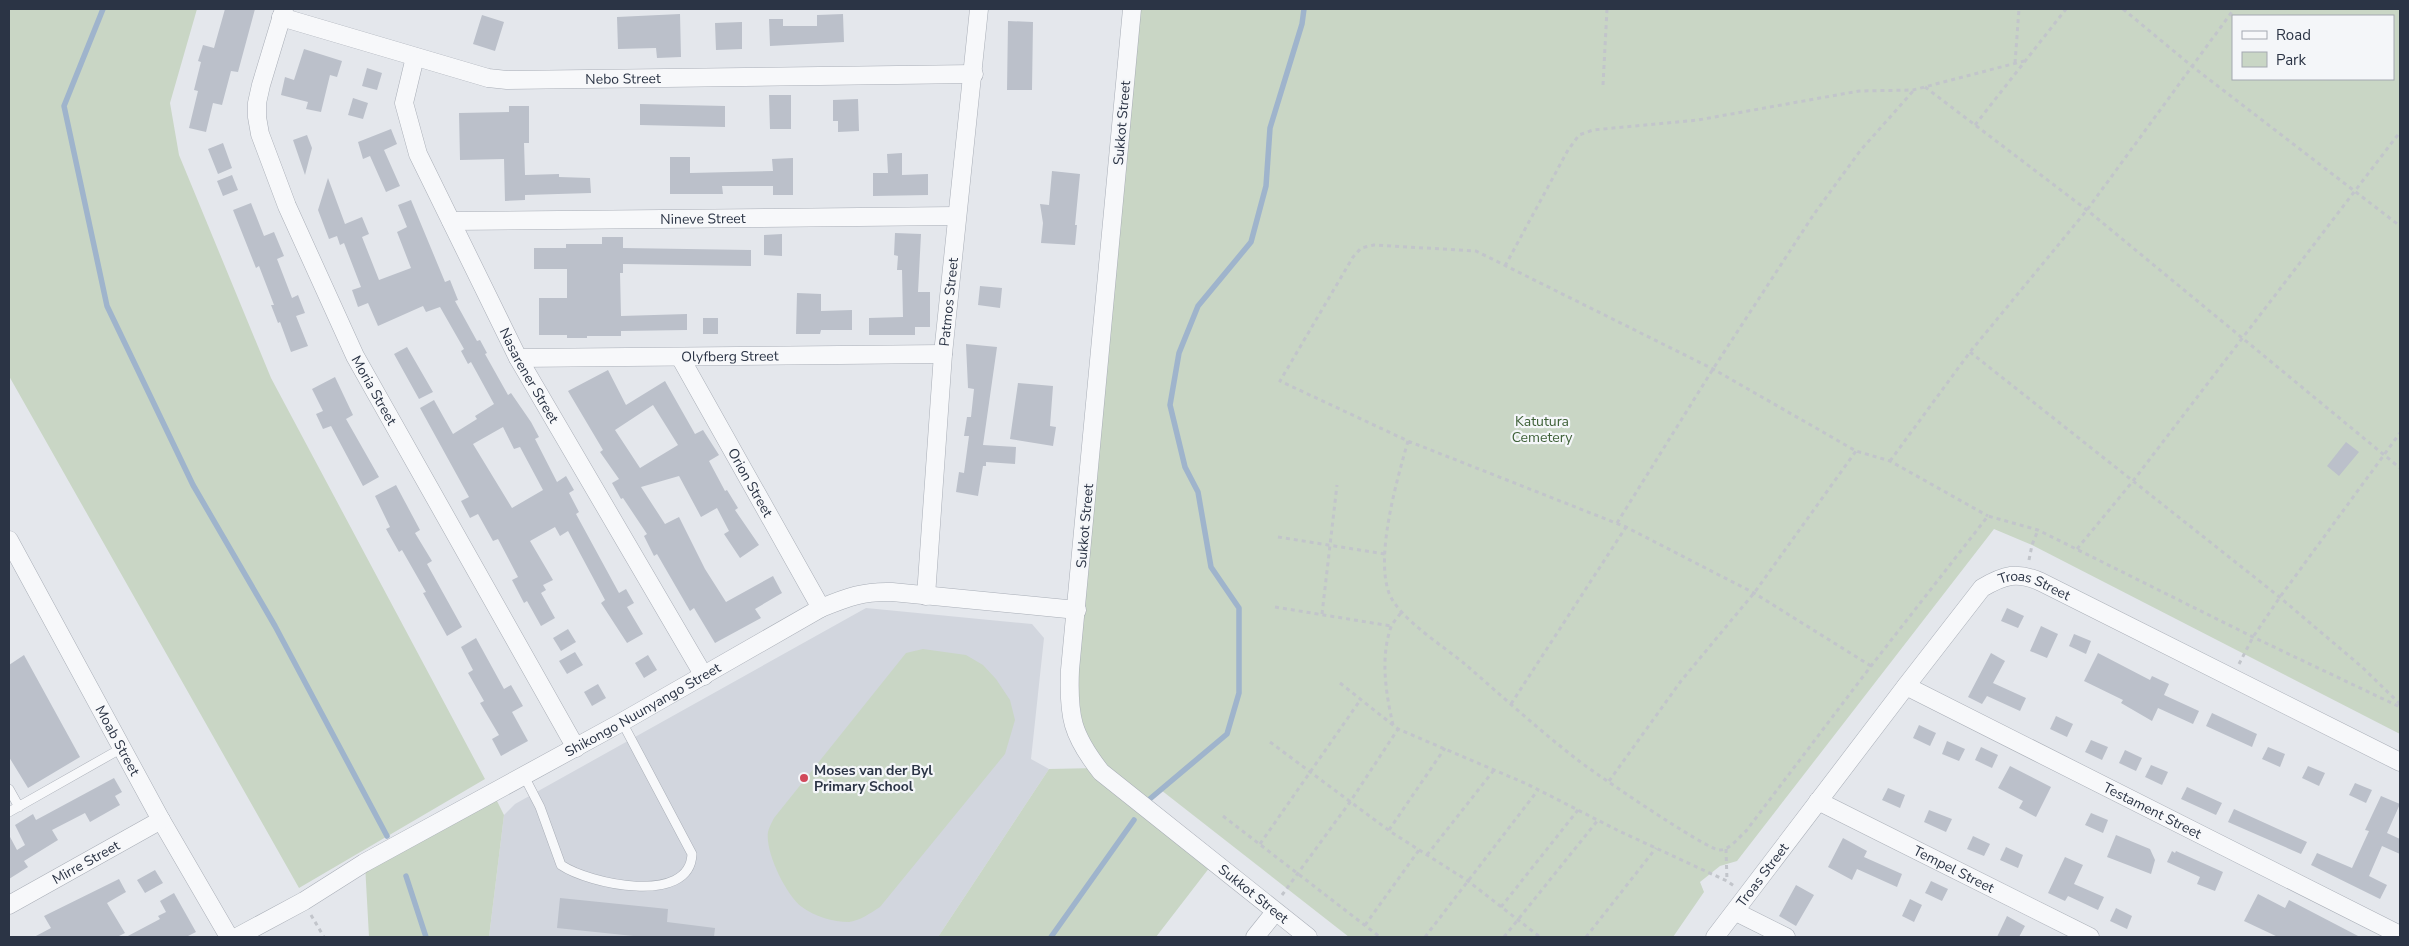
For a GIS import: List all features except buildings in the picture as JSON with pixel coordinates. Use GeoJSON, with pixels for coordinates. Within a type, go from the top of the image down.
{"type":"FeatureCollection","features":[{"type":"Feature","properties":{"kind":"street","name":"Patmos Street"},"geometry":{"type":"LineString","coordinates":[[926,596],[943,354],[956,216],[974,74],[979,9]]}},
{"type":"Feature","properties":{"kind":"street","name":"Sukkot Street"},"geometry":{"type":"LineString","coordinates":[[1132,9],[1069,697],[1072,719],[1080,744],[1101,772],[1308,937]]}},
{"type":"Feature","properties":{"kind":"street","name":"Nebo Street"},"geometry":{"type":"LineString","coordinates":[[283,13],[415,57],[488,78],[507,80],[974,74]]}},
{"type":"Feature","properties":{"kind":"street","name":"Moria Street"},"geometry":{"type":"LineString","coordinates":[[283,13],[261,85],[257,103],[257,116],[260,134],[287,206],[354,356],[576,748]]}},
{"type":"Feature","properties":{"kind":"street","name":"Nasarener Street"},"geometry":{"type":"LineString","coordinates":[[415,57],[404,103],[418,154],[518,358],[704,676]]}},
{"type":"Feature","properties":{"kind":"street","name":"Nineve Street"},"geometry":{"type":"LineString","coordinates":[[451,221],[956,216]]}},
{"type":"Feature","properties":{"kind":"street","name":"Olyfberg Street"},"geometry":{"type":"LineString","coordinates":[[518,358],[943,354]]}},
{"type":"Feature","properties":{"kind":"street","name":"Orion Street"},"geometry":{"type":"LineString","coordinates":[[680,357],[821,608]]}},
{"type":"Feature","properties":{"kind":"street","name":"Moab Street"},"geometry":{"type":"LineString","coordinates":[[9,540],[161,820],[229,937]]}},
{"type":"Feature","properties":{"kind":"street","name":"Troas Street"},"geometry":{"type":"LineString","coordinates":[[1715,937],[1982,588],[1998,578],[2026,575],[2400,762]]}},
{"type":"Feature","properties":{"kind":"street","name":"Shikongo Nuunyango Street"},"geometry":{"type":"LineString","coordinates":[[237,937],[304,901],[364,863],[576,748],[821,608],[852,595],[869,592],[892,592],[1077,610]]}},
{"type":"Feature","properties":{"kind":"street","name":"Testament Street"},"geometry":{"type":"LineString","coordinates":[[1906,686],[2397,936]]}},
{"type":"Feature","properties":{"kind":"street","name":"Tempel Street"},"geometry":{"type":"LineString","coordinates":[[1818,801],[2090,937]]}},
{"type":"Feature","properties":{"kind":"street","name":"Mirre Street"},"geometry":{"type":"LineString","coordinates":[[9,905],[161,820]]}},
{"type":"Feature","properties":{"kind":"street"},"geometry":{"type":"LineString","coordinates":[[1255,937],[1273,910]]}},
{"type":"Feature","properties":{"kind":"street"},"geometry":{"type":"LineString","coordinates":[[1736,912],[1786,937]]}},
{"type":"Feature","properties":{"kind":"lane"},"geometry":{"type":"LineString","coordinates":[[524,776],[540,807],[561,865],[589,876],[644,887],[674,880],[685,874],[692,864],[692,854],[622,722]]}},
{"type":"Feature","properties":{"kind":"lane"},"geometry":{"type":"LineString","coordinates":[[9,812],[122,748]]}},
{"type":"Feature","properties":{"kind":"lane"},"geometry":{"type":"LineString","coordinates":[[9,789],[19,807]]}},
{"type":"Feature","properties":{"kind":"path"},"geometry":{"type":"LineString","coordinates":[[1603,85],[1606,9]]}},
{"type":"Feature","properties":{"kind":"path"},"geometry":{"type":"LineString","coordinates":[[2015,63],[2019,9]]}},
{"type":"Feature","properties":{"kind":"path"},"geometry":{"type":"LineString","coordinates":[[1975,125],[2066,9]]}},
{"type":"Feature","properties":{"kind":"path"},"geometry":{"type":"LineString","coordinates":[[2123,9],[2193,66],[2400,226]]}},
{"type":"Feature","properties":{"kind":"path"},"geometry":{"type":"LineString","coordinates":[[1890,461],[1970,352],[2087,210],[2234,9]]}},
{"type":"Feature","properties":{"kind":"path"},"geometry":{"type":"LineString","coordinates":[[1505,266],[1541,197],[1579,135],[1593,130],[1698,120],[1858,91],[1914,90],[2024,61]]}},
{"type":"Feature","properties":{"kind":"path"},"geometry":{"type":"LineString","coordinates":[[1925,87],[2087,210],[2400,468]]}},
{"type":"Feature","properties":{"kind":"path"},"geometry":{"type":"LineString","coordinates":[[1616,523],[1814,214],[1860,151],[1914,90]]}},
{"type":"Feature","properties":{"kind":"path"},"geometry":{"type":"LineString","coordinates":[[2077,549],[2133,480],[2400,132]]}},
{"type":"Feature","properties":{"kind":"path"},"geometry":{"type":"LineString","coordinates":[[1871,666],[1754,593],[1626,527],[1408,441],[1280,381],[1353,257],[1361,248],[1374,245],[1476,251],[1713,369],[1856,451],[1890,461],[1988,516],[2038,530],[2252,637],[2400,705]]}},
{"type":"Feature","properties":{"kind":"path"},"geometry":{"type":"LineString","coordinates":[[1970,352],[2280,597],[2362,667],[2400,705]]}},
{"type":"Feature","properties":{"kind":"path"},"geometry":{"type":"LineString","coordinates":[[2233,678],[2252,637],[2400,432]]}},
{"type":"Feature","properties":{"kind":"path"},"geometry":{"type":"LineString","coordinates":[[1408,441],[1394,494],[1385,554],[1385,580],[1390,595],[1402,611],[1422,632],[1455,656],[1579,761],[1718,850],[1726,849],[1746,831],[1988,516]]}},
{"type":"Feature","properties":{"kind":"path"},"geometry":{"type":"LineString","coordinates":[[1610,781],[1681,681],[1754,593],[1856,451]]}},
{"type":"Feature","properties":{"kind":"path"},"geometry":{"type":"LineString","coordinates":[[1322,614],[1337,485]]}},
{"type":"Feature","properties":{"kind":"path"},"geometry":{"type":"LineString","coordinates":[[1511,704],[1626,527]]}},
{"type":"Feature","properties":{"kind":"path"},"geometry":{"type":"LineString","coordinates":[[2026,575],[2032,545],[2038,530]]}},
{"type":"Feature","properties":{"kind":"path"},"geometry":{"type":"LineString","coordinates":[[1278,537],[1385,554]]}},
{"type":"Feature","properties":{"kind":"path"},"geometry":{"type":"LineString","coordinates":[[1275,607],[1391,626]]}},
{"type":"Feature","properties":{"kind":"path"},"geometry":{"type":"LineString","coordinates":[[1393,725],[1386,696],[1386,656],[1391,626],[1402,611]]}},
{"type":"Feature","properties":{"kind":"path"},"geometry":{"type":"LineString","coordinates":[[1340,683],[1361,698],[1398,730],[1445,748],[1538,790],[1727,881],[1746,896]]}},
{"type":"Feature","properties":{"kind":"path"},"geometry":{"type":"LineString","coordinates":[[1260,844],[1361,698]]}},
{"type":"Feature","properties":{"kind":"path"},"geometry":{"type":"LineString","coordinates":[[1273,910],[1350,802],[1398,730]]}},
{"type":"Feature","properties":{"kind":"path"},"geometry":{"type":"LineString","coordinates":[[1270,742],[1388,830],[1468,881],[1540,937]]}},
{"type":"Feature","properties":{"kind":"path"},"geometry":{"type":"LineString","coordinates":[[1388,830],[1445,748]]}},
{"type":"Feature","properties":{"kind":"path"},"geometry":{"type":"LineString","coordinates":[[1427,855],[1494,770]]}},
{"type":"Feature","properties":{"kind":"path"},"geometry":{"type":"LineString","coordinates":[[1425,937],[1538,790]]}},
{"type":"Feature","properties":{"kind":"path"},"geometry":{"type":"LineString","coordinates":[[1502,907],[1578,810]]}},
{"type":"Feature","properties":{"kind":"path"},"geometry":{"type":"LineString","coordinates":[[1223,816],[1380,937]]}},
{"type":"Feature","properties":{"kind":"path"},"geometry":{"type":"LineString","coordinates":[[1504,937],[1598,820]]}},
{"type":"Feature","properties":{"kind":"path"},"geometry":{"type":"LineString","coordinates":[[1586,937],[1656,848]]}},
{"type":"Feature","properties":{"kind":"path"},"geometry":{"type":"LineString","coordinates":[[1726,849],[1727,881]]}},
{"type":"Feature","properties":{"kind":"path"},"geometry":{"type":"LineString","coordinates":[[1365,924],[1419,850]]}},
{"type":"Feature","properties":{"kind":"path"},"geometry":{"type":"LineString","coordinates":[[304,901],[324,937]]}},
{"type":"Feature","properties":{"kind":"shaded area","name":"Moses van der Byl Primary School"},"geometry":{"type":"Polygon","coordinates":[[[866,608],[1032,624],[1044,638],[1031,759],[1049,769],[938,937],[489,937],[504,815],[515,804],[866,608]]]}},
{"type":"Feature","properties":{"kind":"green space"},"geometry":{"type":"Polygon","coordinates":[[[9,9],[197,9],[170,103],[179,155],[271,378],[485,779],[299,888],[9,376],[9,9]]]}},
{"type":"Feature","properties":{"kind":"green space","name":"Katutura Cemetery"},"geometry":{"type":"Polygon","coordinates":[[[1132,9],[2400,9],[2400,734],[2032,545],[1994,529],[1737,861],[1720,866],[1700,882],[1704,892],[1673,937],[1349,937],[1161,790],[1145,803],[1213,863],[1156,937],[938,937],[1049,769],[1097,768],[1072,719],[1132,9]]]}},
{"type":"Feature","properties":{"kind":"green space"},"geometry":{"type":"Polygon","coordinates":[[[923,649],[966,655],[983,665],[996,679],[1010,700],[1015,720],[1005,754],[880,907],[861,918],[849,922],[830,920],[818,916],[802,907],[783,883],[770,850],[768,840],[769,828],[774,818],[906,653],[923,649]]]}},
{"type":"Feature","properties":{"kind":"green space"},"geometry":{"type":"Polygon","coordinates":[[[492,791],[504,815],[489,937],[369,937],[365,864],[492,791]]]}},
{"type":"Feature","properties":{"kind":"waterway"},"geometry":{"type":"LineString","coordinates":[[103,9],[64,106],[107,306],[193,485],[275,626],[387,836]]}},
{"type":"Feature","properties":{"kind":"waterway"},"geometry":{"type":"LineString","coordinates":[[1145,803],[1227,734],[1239,693],[1239,608],[1211,567],[1198,492],[1185,467],[1170,405],[1179,353],[1198,306],[1251,242],[1266,186],[1270,128],[1302,24],[1304,9]]}},
{"type":"Feature","properties":{"kind":"waterway"},"geometry":{"type":"LineString","coordinates":[[1051,937],[1134,820]]}},
{"type":"Feature","properties":{"kind":"waterway"},"geometry":{"type":"LineString","coordinates":[[406,876],[426,937]]}},
{"type":"Feature","properties":{"kind":"place","name":"Moses van der Byl Primary School"},"geometry":{"type":"Point","coordinates":[804,778]}}]}
